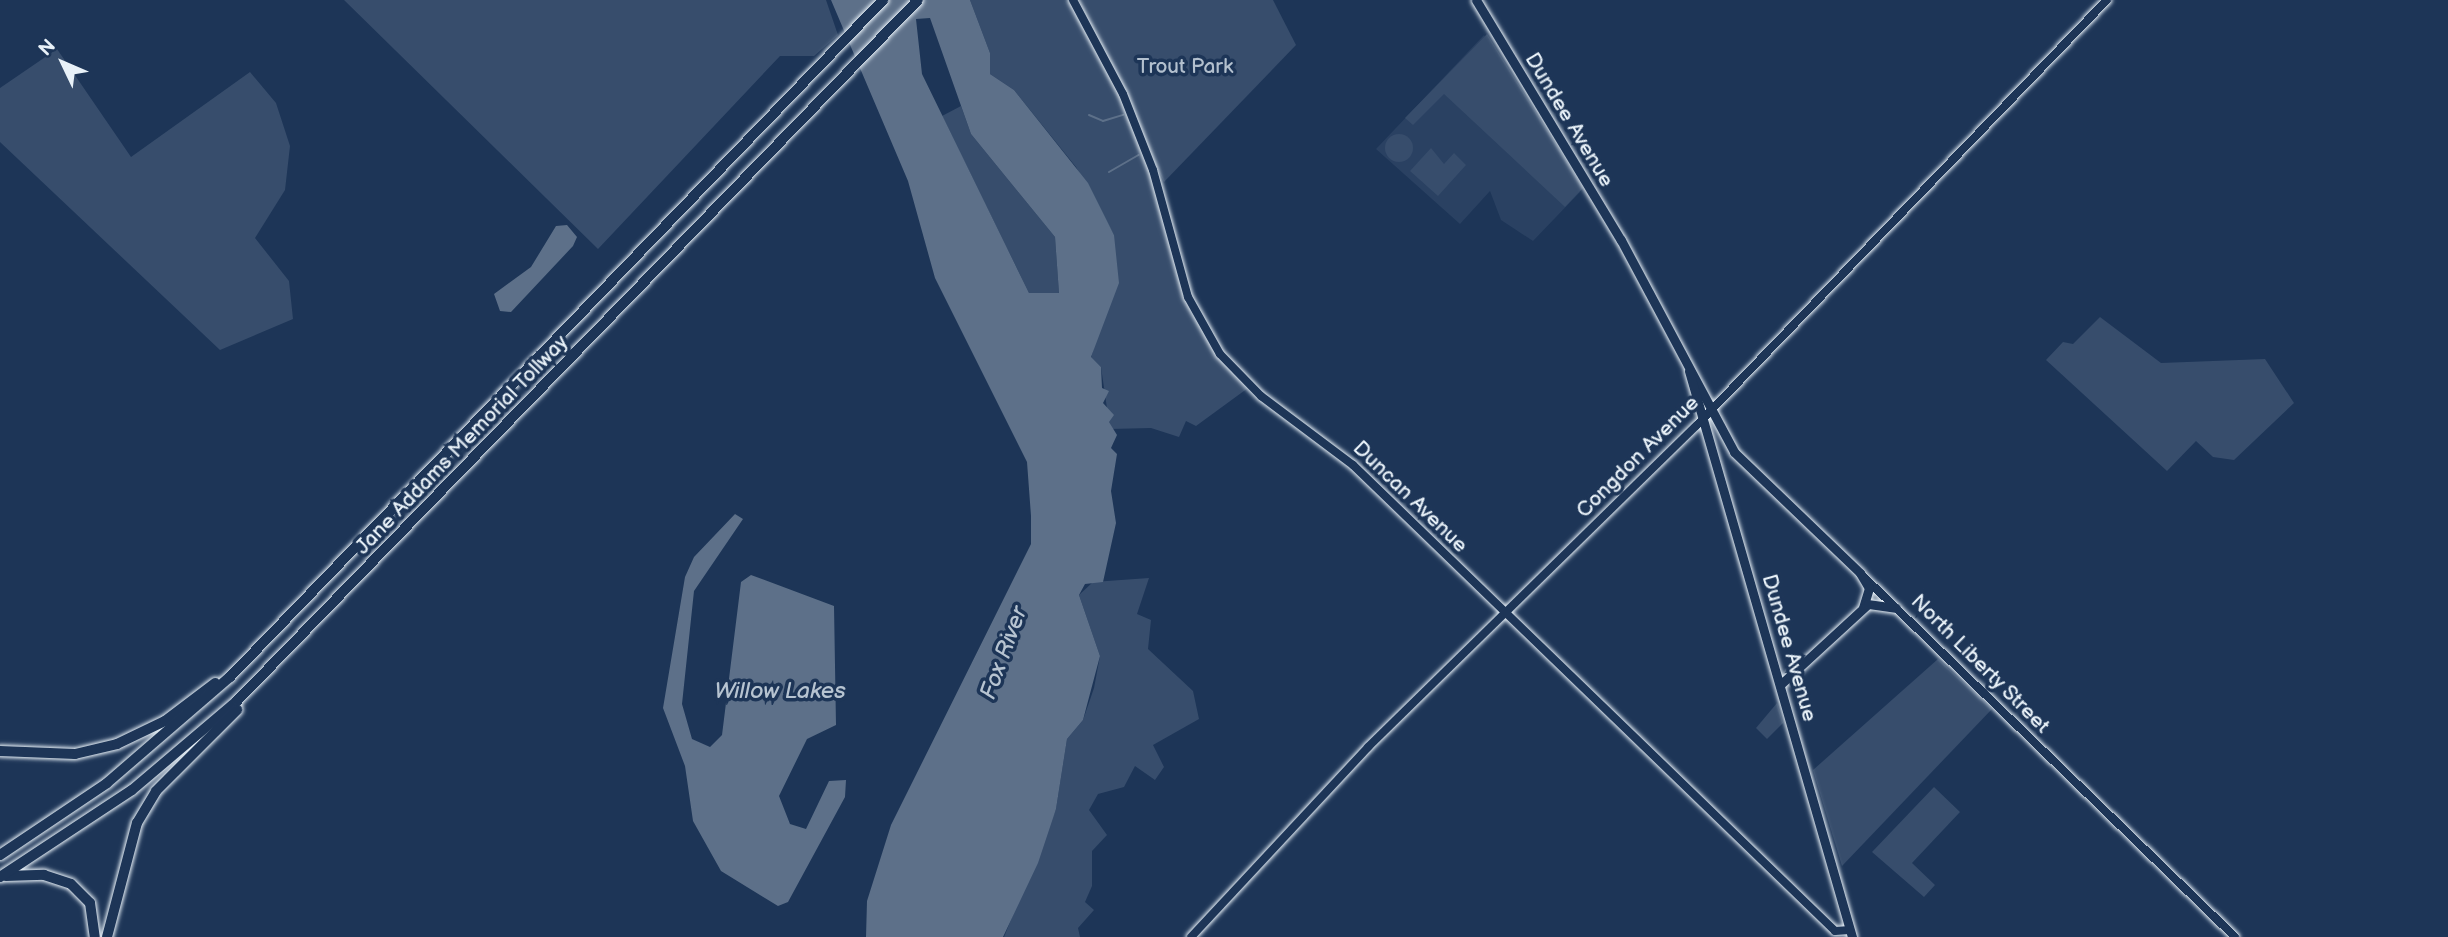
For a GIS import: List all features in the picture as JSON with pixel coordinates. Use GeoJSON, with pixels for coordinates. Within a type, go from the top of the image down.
{"type":"FeatureCollection","features":[{"type":"Feature","properties":{"kind":"highway","name":"Jane Addams Memorial Tollway"},"geometry":{"type":"LineString","coordinates":[[0,855],[107,783],[239,668],[883,0]]}},
{"type":"Feature","properties":{"kind":"highway","name":"Jane Addams Memorial Tollway"},"geometry":{"type":"LineString","coordinates":[[0,877],[132,790],[309,631],[918,0]]}},
{"type":"Feature","properties":{"kind":"highway"},"geometry":{"type":"LineString","coordinates":[[107,937],[137,823],[156,791],[309,631]]}},
{"type":"Feature","properties":{"kind":"highway"},"geometry":{"type":"LineString","coordinates":[[0,751],[75,754],[117,744],[151,730],[239,668]]}},
{"type":"Feature","properties":{"kind":"highway"},"geometry":{"type":"LineString","coordinates":[[0,877],[44,875],[71,884],[90,903],[95,937]]}},
{"type":"Feature","properties":{"kind":"main road","name":"Dundee Avenue"},"geometry":{"type":"LineString","coordinates":[[1476,0],[1610,221],[1689,374],[1713,408]]}},
{"type":"Feature","properties":{"kind":"main road","name":"Dundee Avenue"},"geometry":{"type":"LineString","coordinates":[[1689,374],[1781,684],[1851,934]]}},
{"type":"Feature","properties":{"kind":"main road","name":"North Liberty Street"},"geometry":{"type":"LineString","coordinates":[[1713,408],[1734,452],[1860,573]]}},
{"type":"Feature","properties":{"kind":"main road"},"geometry":{"type":"LineString","coordinates":[[1703,418],[1734,452]]}},
{"type":"Feature","properties":{"kind":"main road"},"geometry":{"type":"LineString","coordinates":[[1860,573],[1869,588],[1863,608]]}},
{"type":"Feature","properties":{"kind":"main road"},"geometry":{"type":"LineString","coordinates":[[1781,684],[1863,608],[1879,601],[1896,608]]}},
{"type":"Feature","properties":{"kind":"main road"},"geometry":{"type":"LineString","coordinates":[[1774,663],[1795,669]]}},
{"type":"Feature","properties":{"kind":"street","name":"Duncan Avenue"},"geometry":{"type":"LineString","coordinates":[[1073,0],[1136,127],[1185,290],[1214,345],[1256,392],[1353,465],[1835,930],[1851,934]]}},
{"type":"Feature","properties":{"kind":"street","name":"Congdon Avenue"},"geometry":{"type":"LineString","coordinates":[[1191,937],[1368,747],[1713,408],[2107,0]]}},
{"type":"Feature","properties":{"kind":"street","name":"North Liberty Street"},"geometry":{"type":"LineString","coordinates":[[1860,573],[2235,937]]}},
{"type":"Feature","properties":{"kind":"shaded area"},"geometry":{"type":"Polygon","coordinates":[[[1484,35],[1580,192],[1533,241],[1501,220],[1490,191],[1460,224],[1376,149],[1484,35]]]}},
{"type":"Feature","properties":{"kind":"green space"},"geometry":{"type":"Polygon","coordinates":[[[344,0],[826,0],[838,35],[814,56],[780,56],[598,249],[344,0]]]}},
{"type":"Feature","properties":{"kind":"green space"},"geometry":{"type":"Polygon","coordinates":[[[970,0],[1068,0],[1115,86],[1145,155],[1191,313],[1248,388],[1196,426],[1186,421],[1179,437],[1151,428],[1110,429],[1101,367],[1091,358],[1114,275],[1114,235],[1076,167],[1014,90],[990,74],[990,53],[970,0]]]}},
{"type":"Feature","properties":{"kind":"green space","name":"Trout Park"},"geometry":{"type":"Polygon","coordinates":[[[1079,0],[1273,0],[1296,45],[1164,182],[1079,0]]]}},
{"type":"Feature","properties":{"kind":"green space"},"geometry":{"type":"Polygon","coordinates":[[[1487,34],[1583,188],[1565,207],[1444,94],[1413,125],[1405,118],[1487,34]]]}},
{"type":"Feature","properties":{"kind":"green space"},"geometry":{"type":"Polygon","coordinates":[[[57,49],[131,157],[250,72],[276,103],[290,146],[285,190],[255,238],[289,281],[293,319],[220,350],[0,142],[0,88],[57,49]]]}},
{"type":"Feature","properties":{"kind":"green space"},"geometry":{"type":"Polygon","coordinates":[[[961,106],[971,134],[1055,237],[1059,293],[1029,293],[942,116],[961,106]]]}},
{"type":"Feature","properties":{"kind":"green space"},"geometry":{"type":"Polygon","coordinates":[[[1399,134],[1409,138],[1413,148],[1409,158],[1399,162],[1389,158],[1385,148],[1389,138],[1399,134]]]}},
{"type":"Feature","properties":{"kind":"green space"},"geometry":{"type":"Polygon","coordinates":[[[1431,148],[1444,164],[1454,153],[1466,165],[1438,196],[1410,171],[1431,148]]]}},
{"type":"Feature","properties":{"kind":"green space"},"geometry":{"type":"Polygon","coordinates":[[[2100,317],[2161,363],[2265,359],[2294,403],[2234,460],[2213,457],[2196,441],[2167,471],[2046,360],[2063,342],[2073,344],[2100,317]]]}},
{"type":"Feature","properties":{"kind":"green space"},"geometry":{"type":"Polygon","coordinates":[[[1149,578],[1137,614],[1151,620],[1148,649],[1193,691],[1199,719],[1153,745],[1164,767],[1155,780],[1135,766],[1124,787],[1098,794],[1089,810],[1107,835],[1092,851],[1092,886],[1085,902],[1094,910],[1078,928],[1080,937],[1004,937],[1056,809],[1067,739],[1083,720],[1094,688],[1100,656],[1079,595],[1093,582],[1149,578]]]}},
{"type":"Feature","properties":{"kind":"green space"},"geometry":{"type":"Polygon","coordinates":[[[1938,659],[1992,709],[1842,866],[1813,770],[1938,659]]]}},
{"type":"Feature","properties":{"kind":"green space"},"geometry":{"type":"Polygon","coordinates":[[[1777,703],[1783,723],[1767,739],[1756,728],[1777,703]]]}},
{"type":"Feature","properties":{"kind":"green space"},"geometry":{"type":"Polygon","coordinates":[[[1934,787],[1960,812],[1912,863],[1935,885],[1924,897],[1872,852],[1934,787]]]}},
{"type":"Feature","properties":{"kind":"water","name":"Fox River"},"geometry":{"type":"Polygon","coordinates":[[[831,0],[970,0],[990,53],[990,74],[1014,90],[1088,183],[1114,235],[1119,283],[1091,357],[1101,367],[1102,388],[1109,391],[1103,403],[1114,415],[1109,422],[1117,435],[1111,448],[1117,454],[1111,491],[1116,523],[1103,582],[1085,584],[1079,595],[1100,656],[1083,720],[1067,739],[1056,809],[1038,863],[1003,937],[866,937],[867,901],[891,825],[1031,544],[1027,462],[935,278],[908,181],[831,0]],[[930,18],[916,19],[922,74],[1029,293],[1059,293],[1055,237],[971,134],[930,18]]]}},
{"type":"Feature","properties":{"kind":"water"},"geometry":{"type":"Polygon","coordinates":[[[567,225],[577,237],[573,246],[511,312],[500,311],[494,294],[531,267],[556,226],[567,225]]]}},
{"type":"Feature","properties":{"kind":"water","name":"Willow Lakes"},"geometry":{"type":"Polygon","coordinates":[[[735,514],[743,519],[694,591],[682,704],[692,739],[710,747],[722,735],[741,582],[751,575],[834,606],[836,725],[807,739],[779,796],[790,824],[806,829],[829,781],[846,780],[845,797],[788,902],[778,906],[721,871],[693,821],[685,766],[663,708],[685,577],[694,557],[735,514]]]}},
{"type":"Feature","properties":{"kind":"waterway"},"geometry":{"type":"LineString","coordinates":[[1089,115],[1103,121],[1123,115]]}},
{"type":"Feature","properties":{"kind":"waterway"},"geometry":{"type":"LineString","coordinates":[[1109,172],[1139,155]]}}]}
